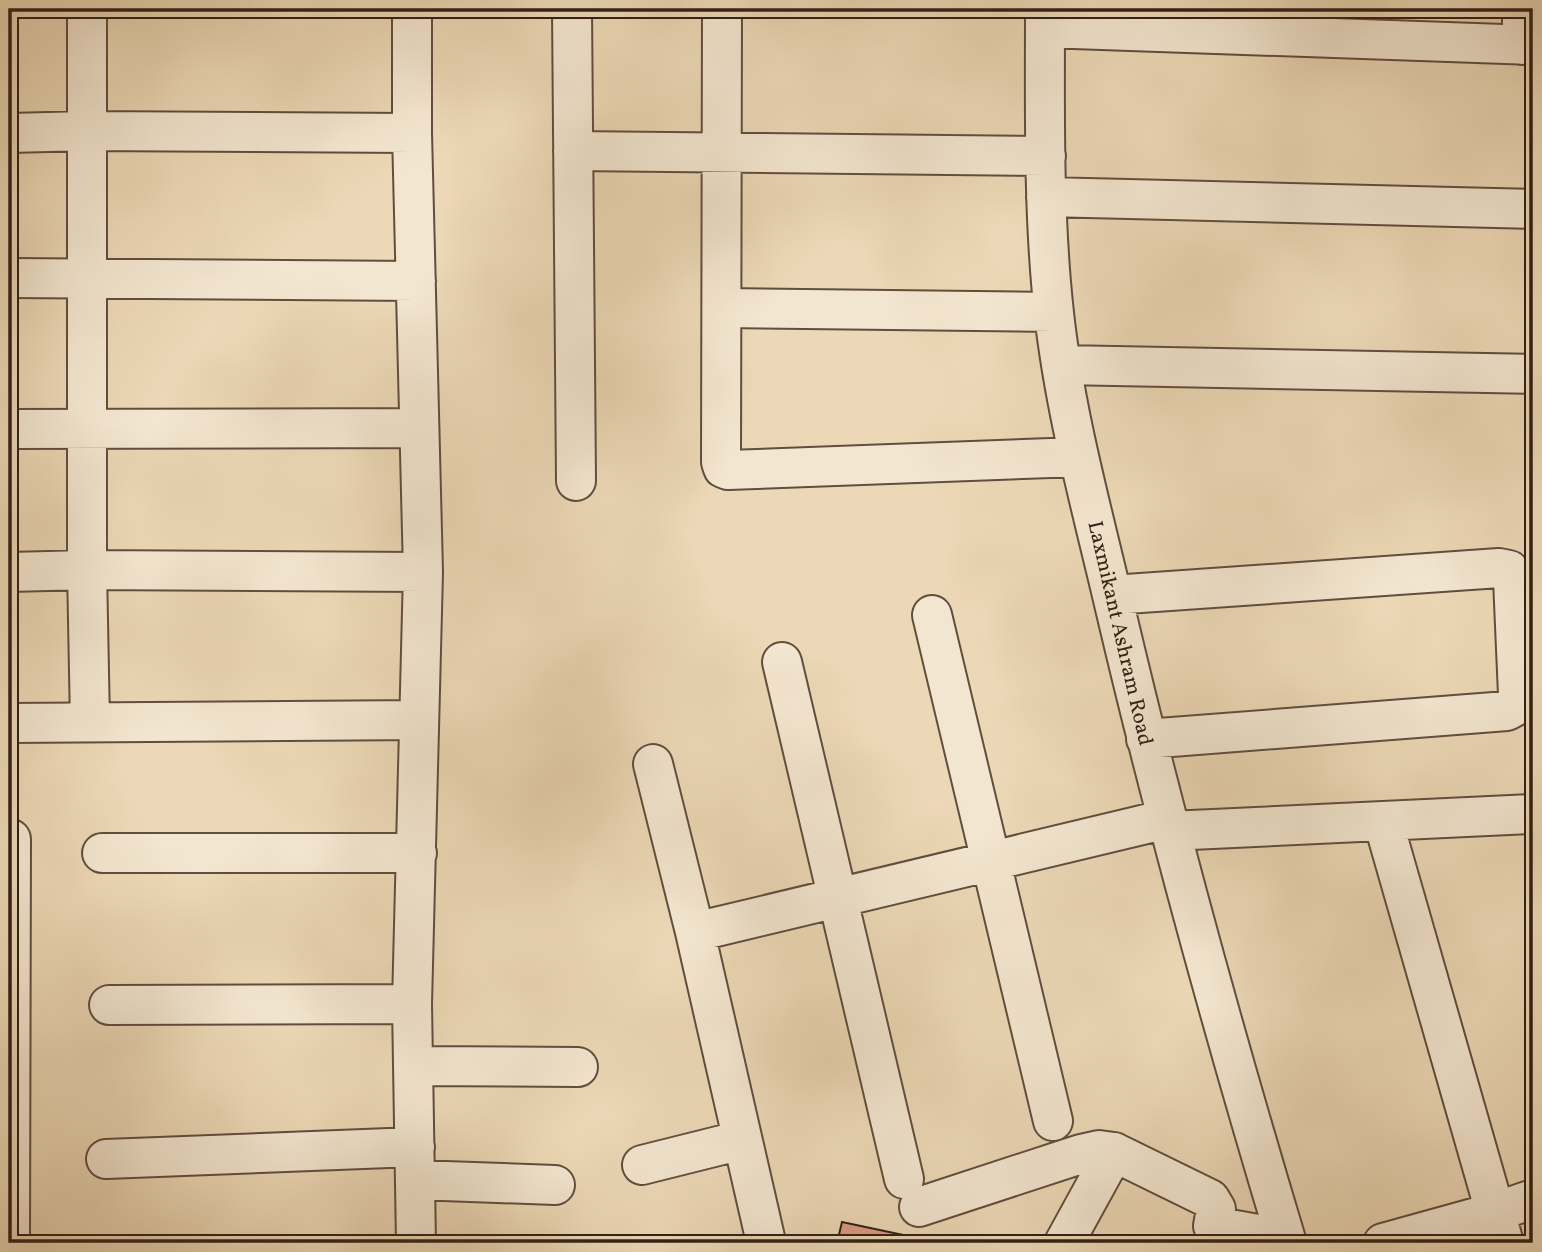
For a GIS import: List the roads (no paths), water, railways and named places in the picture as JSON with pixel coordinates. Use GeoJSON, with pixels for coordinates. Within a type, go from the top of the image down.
{"type":"FeatureCollection","features":[{"type":"Feature","properties":{"kind":"street"},"geometry":{"type":"LineString","coordinates":[[87,9],[87,570],[90,722]]}},
{"type":"Feature","properties":{"kind":"street"},"geometry":{"type":"LineString","coordinates":[[412,9],[412,133],[423,572],[412,1004],[416,1243]]}},
{"type":"Feature","properties":{"kind":"street"},"geometry":{"type":"LineString","coordinates":[[572,9],[576,481]]}},
{"type":"Feature","properties":{"kind":"street"},"geometry":{"type":"LineString","coordinates":[[722,9],[723,468],[728,470],[1079,457]]}},
{"type":"Feature","properties":{"kind":"street"},"geometry":{"type":"LineString","coordinates":[[1045,18],[1374,24],[1526,33]]}},
{"type":"Feature","properties":{"kind":"street","name":"Laxmikant Ashram Road"},"geometry":{"type":"LineString","coordinates":[[1045,18],[1046,197],[1054,312],[1079,457],[1168,825],[1286,1241]]}},
{"type":"Feature","properties":{"kind":"street"},"geometry":{"type":"LineString","coordinates":[[9,133],[412,133]]}},
{"type":"Feature","properties":{"kind":"street"},"geometry":{"type":"LineString","coordinates":[[573,151],[1046,156]]}},
{"type":"Feature","properties":{"kind":"street"},"geometry":{"type":"LineString","coordinates":[[1046,197],[1533,209]]}},
{"type":"Feature","properties":{"kind":"street"},"geometry":{"type":"LineString","coordinates":[[9,278],[416,281]]}},
{"type":"Feature","properties":{"kind":"street"},"geometry":{"type":"LineString","coordinates":[[722,308],[1054,312]]}},
{"type":"Feature","properties":{"kind":"street"},"geometry":{"type":"LineString","coordinates":[[1062,365],[1533,374]]}},
{"type":"Feature","properties":{"kind":"street"},"geometry":{"type":"LineString","coordinates":[[9,429],[419,428]]}},
{"type":"Feature","properties":{"kind":"street"},"geometry":{"type":"LineString","coordinates":[[1112,595],[1499,568],[1509,570],[1513,579],[1518,695],[1516,706],[1507,711],[1146,739]]}},
{"type":"Feature","properties":{"kind":"street"},"geometry":{"type":"LineString","coordinates":[[9,572],[423,572]]}},
{"type":"Feature","properties":{"kind":"street"},"geometry":{"type":"LineString","coordinates":[[932,615],[1053,1121]]}},
{"type":"Feature","properties":{"kind":"street"},"geometry":{"type":"LineString","coordinates":[[782,662],[911,1193],[1099,1150],[1114,1152],[1210,1199],[1216,1209],[1209,1235],[1286,1241]]}},
{"type":"Feature","properties":{"kind":"street"},"geometry":{"type":"LineString","coordinates":[[9,723],[419,720]]}},
{"type":"Feature","properties":{"kind":"street"},"geometry":{"type":"LineString","coordinates":[[653,764],[695,932],[766,1242]]}},
{"type":"Feature","properties":{"kind":"street"},"geometry":{"type":"LineString","coordinates":[[695,932],[991,861],[1168,825],[1382,821],[1533,814]]}},
{"type":"Feature","properties":{"kind":"street"},"geometry":{"type":"LineString","coordinates":[[1382,821],[1499,1228]]}},
{"type":"Feature","properties":{"kind":"street"},"geometry":{"type":"LineString","coordinates":[[10,1243],[11,839]]}},
{"type":"Feature","properties":{"kind":"street"},"geometry":{"type":"LineString","coordinates":[[102,853],[417,853]]}},
{"type":"Feature","properties":{"kind":"street"},"geometry":{"type":"LineString","coordinates":[[109,1004],[412,1004]]}},
{"type":"Feature","properties":{"kind":"street"},"geometry":{"type":"LineString","coordinates":[[414,1066],[578,1067]]}},
{"type":"Feature","properties":{"kind":"street"},"geometry":{"type":"LineString","coordinates":[[642,1166],[742,1140]]}},
{"type":"Feature","properties":{"kind":"street"},"geometry":{"type":"LineString","coordinates":[[1064,1243],[1114,1152]]}},
{"type":"Feature","properties":{"kind":"street"},"geometry":{"type":"LineString","coordinates":[[106,1159],[415,1164],[555,1185]]}},
{"type":"Feature","properties":{"kind":"street"},"geometry":{"type":"LineString","coordinates":[[1382,1243],[1499,1228],[1533,1199]]}}]}
